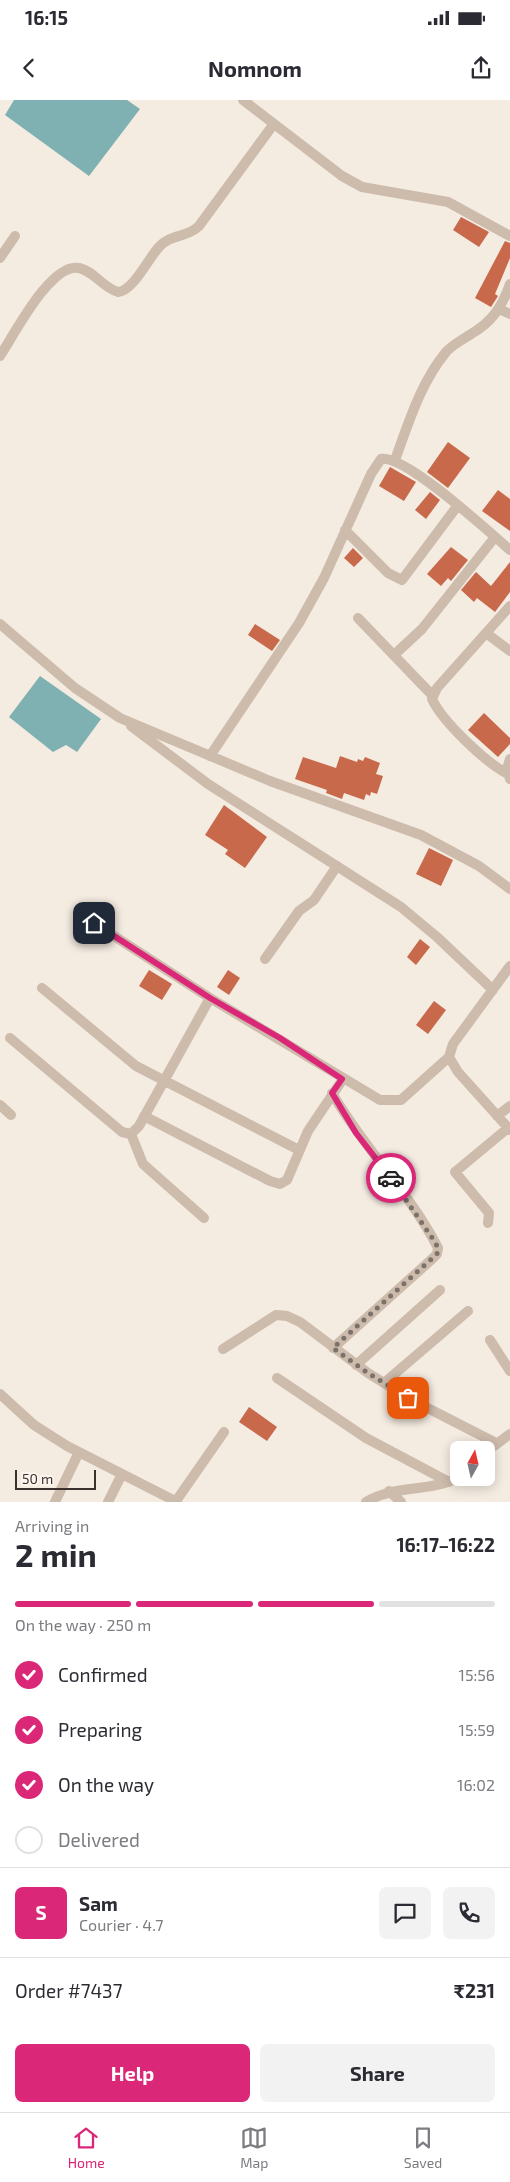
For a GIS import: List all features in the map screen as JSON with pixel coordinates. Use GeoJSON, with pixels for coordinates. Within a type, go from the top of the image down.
{"type":"FeatureCollection","features":[{"type":"Feature","properties":{"kind":"street"},"geometry":{"type":"LineString","coordinates":[[243,100],[273,125],[342,176],[362,187],[448,202],[510,236]]}},
{"type":"Feature","properties":{"kind":"street"},"geometry":{"type":"LineString","coordinates":[[0,356],[42,292],[64,270],[70,268],[82,269],[103,285],[118,292],[129,287],[160,246],[167,240],[188,234],[199,226],[273,125]]}},
{"type":"Feature","properties":{"kind":"street"},"geometry":{"type":"LineString","coordinates":[[0,258],[15,236]]}},
{"type":"Feature","properties":{"kind":"street"},"geometry":{"type":"LineString","coordinates":[[395,460],[419,395],[434,369],[454,344],[489,322],[499,309],[510,284]]}},
{"type":"Feature","properties":{"kind":"street"},"geometry":{"type":"LineString","coordinates":[[499,309],[510,314]]}},
{"type":"Feature","properties":{"kind":"street"},"geometry":{"type":"LineString","coordinates":[[210,756],[299,623],[324,578],[376,464],[381,458],[395,460],[458,505],[510,550]]}},
{"type":"Feature","properties":{"kind":"street"},"geometry":{"type":"LineString","coordinates":[[345,530],[388,573],[402,580],[458,505]]}},
{"type":"Feature","properties":{"kind":"street"},"geometry":{"type":"LineString","coordinates":[[394,655],[422,629],[495,537]]}},
{"type":"Feature","properties":{"kind":"street"},"geometry":{"type":"LineString","coordinates":[[432,695],[510,606]]}},
{"type":"Feature","properties":{"kind":"street"},"geometry":{"type":"LineString","coordinates":[[358,618],[432,695],[435,705],[441,713],[485,759],[509,776]]}},
{"type":"Feature","properties":{"kind":"street"},"geometry":{"type":"LineString","coordinates":[[0,624],[75,688],[120,718],[208,784],[420,921],[493,990]]}},
{"type":"Feature","properties":{"kind":"street"},"geometry":{"type":"LineString","coordinates":[[486,633],[510,651]]}},
{"type":"Feature","properties":{"kind":"street"},"geometry":{"type":"LineString","coordinates":[[120,718],[270,781],[421,835],[479,866],[510,889]]}},
{"type":"Feature","properties":{"kind":"street"},"geometry":{"type":"LineString","coordinates":[[509,776],[510,758]]}},
{"type":"Feature","properties":{"kind":"street"},"geometry":{"type":"LineString","coordinates":[[265,959],[299,911],[314,900],[337,866]]}},
{"type":"Feature","properties":{"kind":"street"},"geometry":{"type":"LineString","coordinates":[[94,923],[210,998],[280,1038],[342,1079],[380,1100],[396,1102],[407,1097],[449,1056],[453,1044],[510,966]]}},
{"type":"Feature","properties":{"kind":"street"},"geometry":{"type":"LineString","coordinates":[[42,988],[127,1059],[299,1150]]}},
{"type":"Feature","properties":{"kind":"street"},"geometry":{"type":"LineString","coordinates":[[131,1134],[144,1116],[210,998]]}},
{"type":"Feature","properties":{"kind":"street"},"geometry":{"type":"LineString","coordinates":[[10,1038],[115,1127],[122,1132],[131,1134]]}},
{"type":"Feature","properties":{"kind":"street"},"geometry":{"type":"LineString","coordinates":[[449,1056],[458,1072],[509,1129],[455,1172],[489,1213],[488,1223]]}},
{"type":"Feature","properties":{"kind":"street"},"geometry":{"type":"LineString","coordinates":[[144,1116],[276,1184],[287,1180],[315,1118],[342,1079]]}},
{"type":"Feature","properties":{"kind":"street"},"geometry":{"type":"LineString","coordinates":[[332,1093],[356,1133],[389,1175],[438,1248],[437,1254],[432,1260],[333,1348]]}},
{"type":"Feature","properties":{"kind":"street"},"geometry":{"type":"LineString","coordinates":[[0,1105],[11,1115]]}},
{"type":"Feature","properties":{"kind":"street"},"geometry":{"type":"LineString","coordinates":[[498,1116],[510,1106]]}},
{"type":"Feature","properties":{"kind":"street"},"geometry":{"type":"LineString","coordinates":[[131,1134],[143,1164],[204,1218]]}},
{"type":"Feature","properties":{"kind":"street"},"geometry":{"type":"LineString","coordinates":[[356,1365],[440,1290]]}},
{"type":"Feature","properties":{"kind":"street"},"geometry":{"type":"LineString","coordinates":[[384,1383],[468,1312]]}},
{"type":"Feature","properties":{"kind":"street"},"geometry":{"type":"LineString","coordinates":[[223,1349],[271,1318],[283,1315],[300,1322],[356,1365],[384,1383],[496,1443],[510,1434]]}},
{"type":"Feature","properties":{"kind":"street"},"geometry":{"type":"LineString","coordinates":[[490,1340],[510,1371]]}},
{"type":"Feature","properties":{"kind":"street"},"geometry":{"type":"LineString","coordinates":[[277,1378],[366,1438],[450,1478]]}},
{"type":"Feature","properties":{"kind":"street"},"geometry":{"type":"LineString","coordinates":[[0,1394],[34,1425],[80,1452],[176,1502],[224,1432]]}},
{"type":"Feature","properties":{"kind":"street"},"geometry":{"type":"LineString","coordinates":[[56,1502],[80,1452]]}},
{"type":"Feature","properties":{"kind":"street"},"geometry":{"type":"LineString","coordinates":[[108,1502],[122,1474]]}},
{"type":"Feature","properties":{"kind":"street"},"geometry":{"type":"LineString","coordinates":[[366,1502],[390,1491],[450,1481]]}},
{"type":"Feature","properties":{"kind":"street"},"geometry":{"type":"LineString","coordinates":[[390,1491],[402,1502]]}},
{"type":"Feature","properties":{"kind":"water"},"geometry":{"type":"Polygon","coordinates":[[[14,100],[127,100],[140,109],[89,176],[5,115],[14,100]]]}},
{"type":"Feature","properties":{"kind":"water"},"geometry":{"type":"Polygon","coordinates":[[[40,676],[101,719],[77,752],[66,745],[53,752],[9,717],[40,676]]]}},
{"type":"Feature","properties":{"kind":"building"},"geometry":{"type":"Polygon","coordinates":[[[461,217],[489,232],[479,247],[453,230],[461,217]]]}},
{"type":"Feature","properties":{"kind":"building"},"geometry":{"type":"Polygon","coordinates":[[[505,241],[510,243],[510,258],[495,294],[498,296],[491,307],[475,298],[505,241]]]}},
{"type":"Feature","properties":{"kind":"building"},"geometry":{"type":"Polygon","coordinates":[[[448,442],[470,458],[448,488],[427,472],[448,442]]]}},
{"type":"Feature","properties":{"kind":"building"},"geometry":{"type":"Polygon","coordinates":[[[390,467],[416,482],[404,501],[379,486],[390,467]]]}},
{"type":"Feature","properties":{"kind":"building"},"geometry":{"type":"Polygon","coordinates":[[[498,490],[510,499],[510,531],[482,511],[498,490]]]}},
{"type":"Feature","properties":{"kind":"building"},"geometry":{"type":"Polygon","coordinates":[[[430,492],[440,500],[426,519],[415,510],[430,492]]]}},
{"type":"Feature","properties":{"kind":"building"},"geometry":{"type":"Polygon","coordinates":[[[451,547],[468,560],[451,581],[448,578],[441,586],[427,574],[451,547]]]}},
{"type":"Feature","properties":{"kind":"building"},"geometry":{"type":"Polygon","coordinates":[[[353,548],[363,558],[354,567],[344,558],[353,548]]]}},
{"type":"Feature","properties":{"kind":"building"},"geometry":{"type":"Polygon","coordinates":[[[510,562],[510,592],[495,612],[477,598],[474,602],[461,590],[476,572],[491,586],[510,562]]]}},
{"type":"Feature","properties":{"kind":"building"},"geometry":{"type":"Polygon","coordinates":[[[255,624],[280,640],[272,651],[248,635],[255,624]]]}},
{"type":"Feature","properties":{"kind":"building"},"geometry":{"type":"Polygon","coordinates":[[[484,713],[510,738],[510,744],[498,757],[468,730],[484,713]]]}},
{"type":"Feature","properties":{"kind":"building"},"geometry":{"type":"Polygon","coordinates":[[[340,756],[357,762],[358,759],[363,761],[365,757],[380,763],[376,774],[383,776],[377,794],[371,792],[370,796],[366,794],[364,800],[344,793],[342,799],[326,793],[327,790],[295,779],[303,757],[336,768],[340,756]]]}},
{"type":"Feature","properties":{"kind":"building"},"geometry":{"type":"Polygon","coordinates":[[[224,805],[267,837],[245,868],[225,854],[228,850],[205,835],[224,805]]]}},
{"type":"Feature","properties":{"kind":"building"},"geometry":{"type":"Polygon","coordinates":[[[429,848],[453,860],[441,886],[416,874],[429,848]]]}},
{"type":"Feature","properties":{"kind":"building"},"geometry":{"type":"Polygon","coordinates":[[[420,939],[430,947],[416,965],[407,957],[420,939]]]}},
{"type":"Feature","properties":{"kind":"building"},"geometry":{"type":"Polygon","coordinates":[[[149,970],[172,984],[162,1000],[139,986],[149,970]]]}},
{"type":"Feature","properties":{"kind":"building"},"geometry":{"type":"Polygon","coordinates":[[[228,970],[240,978],[229,995],[217,987],[228,970]]]}},
{"type":"Feature","properties":{"kind":"building"},"geometry":{"type":"Polygon","coordinates":[[[434,1001],[446,1010],[428,1034],[416,1025],[434,1001]]]}},
{"type":"Feature","properties":{"kind":"building"},"geometry":{"type":"Polygon","coordinates":[[[249,1407],[277,1427],[267,1441],[239,1422],[249,1407]]]}},
{"type":"Feature","properties":{"kind":"way so far"},"geometry":{"type":"LineString","coordinates":[[391,1178],[435,1242],[438,1248],[437,1254],[333,1348],[408,1398]]}},
{"type":"Feature","properties":{"kind":"route"},"geometry":{"type":"LineString","coordinates":[[94,923],[210,998],[280,1038],[342,1079],[332,1093],[356,1133],[391,1178]]}}]}
